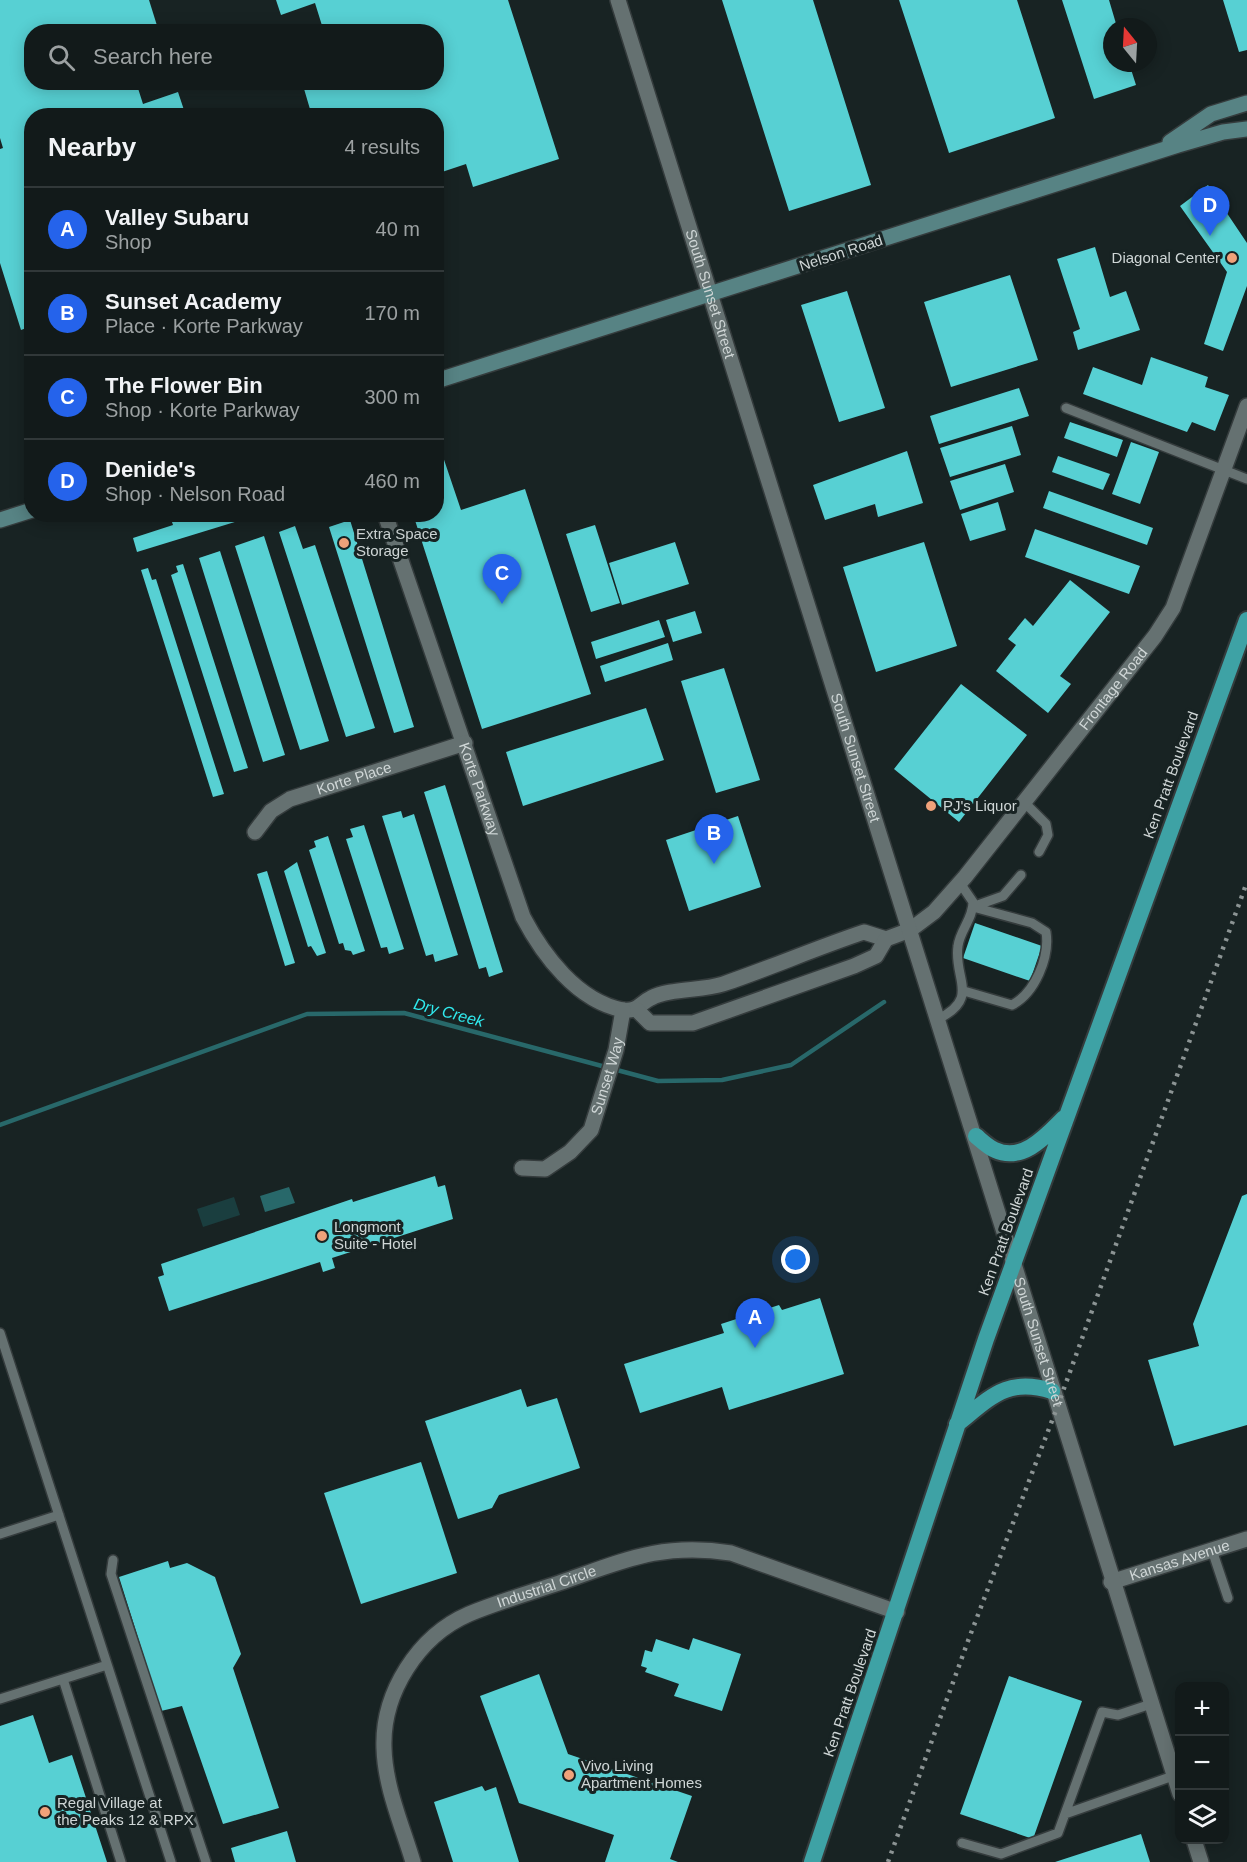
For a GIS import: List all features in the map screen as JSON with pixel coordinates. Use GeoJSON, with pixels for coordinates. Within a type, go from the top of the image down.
{"type":"FeatureCollection","features":[{"type":"Feature","properties":{"kind":"highway","name":"Ken Pratt Boulevard"},"geometry":{"type":"LineString","coordinates":[[812,1862],[897,1612],[957,1424],[1014,1260],[1247,620]]}},
{"type":"Feature","properties":{"kind":"highway"},"geometry":{"type":"LineString","coordinates":[[975,1136],[995,1151],[1011,1153],[1029,1149],[1069,1113]]}},
{"type":"Feature","properties":{"kind":"highway"},"geometry":{"type":"LineString","coordinates":[[957,1424],[992,1396],[1010,1386],[1032,1385],[1052,1391]]}},
{"type":"Feature","properties":{"kind":"main road"},"geometry":{"type":"LineString","coordinates":[[1156,152],[1211,114],[1247,103]]}},
{"type":"Feature","properties":{"kind":"main road","name":"Nelson Road"},"geometry":{"type":"LineString","coordinates":[[444,378],[1156,152],[1223,132],[1247,129]]}},
{"type":"Feature","properties":{"kind":"main road"},"geometry":{"type":"LineString","coordinates":[[0,519],[24,512]]}},
{"type":"Feature","properties":{"kind":"street","name":"South Sunset Street"},"geometry":{"type":"LineString","coordinates":[[618,0],[1014,1260],[1091,1514]]}},
{"type":"Feature","properties":{"kind":"street","name":"Frontage Road"},"geometry":{"type":"LineString","coordinates":[[910,930],[934,912],[960,883],[1155,636],[1173,608],[1247,406]]}},
{"type":"Feature","properties":{"kind":"street","name":"Korte Parkway"},"geometry":{"type":"LineString","coordinates":[[388,522],[523,917],[540,948],[563,975],[591,996],[630,1010],[650,1023],[693,1023],[854,966],[876,956],[886,939]]}},
{"type":"Feature","properties":{"kind":"street","name":"Korte Place"},"geometry":{"type":"LineString","coordinates":[[255,832],[272,811],[290,799],[465,743]]}},
{"type":"Feature","properties":{"kind":"street","name":"Korte Parkway"},"geometry":{"type":"LineString","coordinates":[[630,1010],[651,998],[721,984],[864,932],[886,939],[910,930]]}},
{"type":"Feature","properties":{"kind":"street","name":"Sunset Way"},"geometry":{"type":"LineString","coordinates":[[522,1168],[545,1169],[570,1152],[591,1130],[630,1010]]}},
{"type":"Feature","properties":{"kind":"street","name":"South Sunset Street"},"geometry":{"type":"LineString","coordinates":[[1065,1428],[1111,1582],[1178,1790]]}},
{"type":"Feature","properties":{"kind":"street","name":"Kansas Avenue"},"geometry":{"type":"LineString","coordinates":[[1111,1582],[1247,1539]]}},
{"type":"Feature","properties":{"kind":"street","name":"Industrial Circle"},"geometry":{"type":"LineString","coordinates":[[413,1862],[388,1782],[384,1747],[387,1713],[399,1680],[418,1651],[438,1633],[467,1615],[637,1556],[674,1548],[730,1553],[897,1612]]}},
{"type":"Feature","properties":{"kind":"street"},"geometry":{"type":"LineString","coordinates":[[1196,1844],[1201,1862]]}},
{"type":"Feature","properties":{"kind":"lane"},"geometry":{"type":"LineString","coordinates":[[1066,408],[1247,479]]}},
{"type":"Feature","properties":{"kind":"lane"},"geometry":{"type":"LineString","coordinates":[[1024,802],[1046,824],[1048,835],[1039,852]]}},
{"type":"Feature","properties":{"kind":"lane"},"geometry":{"type":"LineString","coordinates":[[973,907],[1003,896],[1022,875]]}},
{"type":"Feature","properties":{"kind":"lane"},"geometry":{"type":"LineString","coordinates":[[938,1019],[951,1013],[960,1002],[964,991],[957,953],[958,943],[973,907],[971,898],[960,883]]}},
{"type":"Feature","properties":{"kind":"lane"},"geometry":{"type":"LineString","coordinates":[[964,991],[1012,1005],[1020,1001],[1033,985],[1048,945],[1046,932],[1032,923],[973,907]]}},
{"type":"Feature","properties":{"kind":"lane"},"geometry":{"type":"LineString","coordinates":[[0,1333],[171,1862]]}},
{"type":"Feature","properties":{"kind":"lane"},"geometry":{"type":"LineString","coordinates":[[0,1534],[59,1515]]}},
{"type":"Feature","properties":{"kind":"lane"},"geometry":{"type":"LineString","coordinates":[[1212,1550],[1228,1598]]}},
{"type":"Feature","properties":{"kind":"lane"},"geometry":{"type":"LineString","coordinates":[[113,1560],[111,1574],[206,1862]]}},
{"type":"Feature","properties":{"kind":"lane"},"geometry":{"type":"LineString","coordinates":[[0,1700],[107,1665]]}},
{"type":"Feature","properties":{"kind":"lane"},"geometry":{"type":"LineString","coordinates":[[63,1679],[121,1862]]}},
{"type":"Feature","properties":{"kind":"lane"},"geometry":{"type":"LineString","coordinates":[[962,1843],[1001,1854],[1058,1833],[1102,1712],[1118,1715],[1150,1704]]}},
{"type":"Feature","properties":{"kind":"lane"},"geometry":{"type":"LineString","coordinates":[[1065,1814],[1112,1800],[1145,1784],[1173,1776]]}},
{"type":"Feature","properties":{"kind":"shaded area"},"geometry":{"type":"Polygon","coordinates":[[[289,1187],[295,1203],[265,1212],[260,1196],[289,1187]]]}},
{"type":"Feature","properties":{"kind":"shaded area"},"geometry":{"type":"Polygon","coordinates":[[[234,1197],[240,1215],[203,1227],[197,1209],[234,1197]]]}},
{"type":"Feature","properties":{"kind":"building"},"geometry":{"type":"Polygon","coordinates":[[[0,0],[149,0],[156,24],[24,24],[24,90],[139,90],[143,104],[178,92],[183,108],[24,108],[24,329],[21,330],[0,263],[0,149],[3,148],[0,138],[0,0]]]}},
{"type":"Feature","properties":{"kind":"building"},"geometry":{"type":"Polygon","coordinates":[[[276,0],[508,0],[559,159],[473,187],[466,164],[444,171],[444,108],[310,108],[304,90],[444,90],[444,24],[322,24],[315,3],[281,15],[276,0]]]}},
{"type":"Feature","properties":{"kind":"building"},"geometry":{"type":"Polygon","coordinates":[[[722,0],[813,0],[871,185],[789,211],[722,0]]]}},
{"type":"Feature","properties":{"kind":"building"},"geometry":{"type":"Polygon","coordinates":[[[899,0],[1017,0],[1055,118],[949,153],[899,0]]]}},
{"type":"Feature","properties":{"kind":"building"},"geometry":{"type":"Polygon","coordinates":[[[1062,0],[1109,0],[1114,18],[1103,18],[1103,72],[1132,72],[1136,85],[1094,99],[1062,0]]]}},
{"type":"Feature","properties":{"kind":"building"},"geometry":{"type":"Polygon","coordinates":[[[1223,0],[1247,0],[1247,50],[1239,52],[1223,0]]]}},
{"type":"Feature","properties":{"kind":"building","name":"Diagonal Center"},"geometry":{"type":"Polygon","coordinates":[[[1208,185],[1247,243],[1247,286],[1223,351],[1204,344],[1227,272],[1180,206],[1208,185]]]}},
{"type":"Feature","properties":{"kind":"building"},"geometry":{"type":"Polygon","coordinates":[[[1095,247],[1110,297],[1126,291],[1140,330],[1078,350],[1073,332],[1080,329],[1057,259],[1095,247]]]}},
{"type":"Feature","properties":{"kind":"building"},"geometry":{"type":"Polygon","coordinates":[[[1010,275],[1038,360],[951,387],[924,302],[1010,275]]]}},
{"type":"Feature","properties":{"kind":"building"},"geometry":{"type":"Polygon","coordinates":[[[847,291],[885,408],[839,422],[801,305],[847,291]]]}},
{"type":"Feature","properties":{"kind":"building"},"geometry":{"type":"Polygon","coordinates":[[[1151,357],[1208,377],[1205,387],[1229,395],[1215,431],[1192,422],[1187,432],[1083,394],[1093,367],[1142,385],[1151,357]]]}},
{"type":"Feature","properties":{"kind":"building"},"geometry":{"type":"Polygon","coordinates":[[[1019,388],[1029,416],[939,444],[930,416],[1019,388]]]}},
{"type":"Feature","properties":{"kind":"building"},"geometry":{"type":"Polygon","coordinates":[[[1070,422],[1123,440],[1117,457],[1064,438],[1070,422]]]}},
{"type":"Feature","properties":{"kind":"building"},"geometry":{"type":"Polygon","coordinates":[[[1012,426],[1021,455],[950,477],[940,448],[1012,426]]]}},
{"type":"Feature","properties":{"kind":"building"},"geometry":{"type":"Polygon","coordinates":[[[1131,442],[1159,452],[1140,504],[1112,494],[1131,442]]]}},
{"type":"Feature","properties":{"kind":"building"},"geometry":{"type":"Polygon","coordinates":[[[907,451],[923,503],[878,517],[875,504],[825,520],[813,485],[907,451]]]}},
{"type":"Feature","properties":{"kind":"building"},"geometry":{"type":"Polygon","coordinates":[[[1058,456],[1110,474],[1103,490],[1052,472],[1058,456]]]}},
{"type":"Feature","properties":{"kind":"building"},"geometry":{"type":"Polygon","coordinates":[[[444,460],[461,510],[525,489],[591,694],[482,729],[416,522],[444,522],[444,460]]]}},
{"type":"Feature","properties":{"kind":"building"},"geometry":{"type":"Polygon","coordinates":[[[1005,464],[1014,492],[960,510],[950,481],[1005,464]]]}},
{"type":"Feature","properties":{"kind":"building"},"geometry":{"type":"Polygon","coordinates":[[[1049,491],[1153,528],[1147,545],[1043,508],[1049,491]]]}},
{"type":"Feature","properties":{"kind":"building"},"geometry":{"type":"Polygon","coordinates":[[[998,502],[1006,530],[970,541],[961,514],[998,502]]]}},
{"type":"Feature","properties":{"kind":"building"},"geometry":{"type":"Polygon","coordinates":[[[172,522],[235,522],[137,552],[133,538],[173,525],[172,522]]]}},
{"type":"Feature","properties":{"kind":"building"},"geometry":{"type":"Polygon","coordinates":[[[351,522],[414,727],[394,733],[329,527],[351,522]]]}},
{"type":"Feature","properties":{"kind":"building"},"geometry":{"type":"Polygon","coordinates":[[[595,525],[620,603],[591,612],[566,534],[595,525]]]}},
{"type":"Feature","properties":{"kind":"building"},"geometry":{"type":"Polygon","coordinates":[[[295,526],[303,549],[315,545],[375,728],[346,737],[279,532],[295,526]]]}},
{"type":"Feature","properties":{"kind":"building"},"geometry":{"type":"Polygon","coordinates":[[[1035,529],[1140,566],[1129,594],[1025,557],[1035,529]]]}},
{"type":"Feature","properties":{"kind":"building"},"geometry":{"type":"Polygon","coordinates":[[[264,536],[329,741],[300,750],[235,546],[264,536]]]}},
{"type":"Feature","properties":{"kind":"building"},"geometry":{"type":"Polygon","coordinates":[[[675,542],[689,584],[622,605],[609,563],[675,542]]]}},
{"type":"Feature","properties":{"kind":"building"},"geometry":{"type":"Polygon","coordinates":[[[924,542],[957,646],[876,672],[843,567],[924,542]]]}},
{"type":"Feature","properties":{"kind":"building"},"geometry":{"type":"Polygon","coordinates":[[[220,551],[285,755],[263,762],[199,558],[220,551]]]}},
{"type":"Feature","properties":{"kind":"building"},"geometry":{"type":"Polygon","coordinates":[[[183,564],[248,768],[234,772],[171,575],[178,572],[176,566],[183,564]]]}},
{"type":"Feature","properties":{"kind":"building"},"geometry":{"type":"Polygon","coordinates":[[[148,568],[152,580],[156,579],[224,794],[213,797],[141,570],[148,568]]]}},
{"type":"Feature","properties":{"kind":"building"},"geometry":{"type":"Polygon","coordinates":[[[1070,580],[1110,612],[1060,676],[1071,684],[1048,713],[996,671],[1016,645],[1008,639],[1025,618],[1033,626],[1070,580]]]}},
{"type":"Feature","properties":{"kind":"building"},"geometry":{"type":"Polygon","coordinates":[[[695,611],[702,633],[673,642],[666,620],[695,611]]]}},
{"type":"Feature","properties":{"kind":"building"},"geometry":{"type":"Polygon","coordinates":[[[659,620],[665,637],[596,659],[591,642],[659,620]]]}},
{"type":"Feature","properties":{"kind":"building"},"geometry":{"type":"Polygon","coordinates":[[[668,643],[673,660],[605,682],[600,666],[668,643]]]}},
{"type":"Feature","properties":{"kind":"building"},"geometry":{"type":"Polygon","coordinates":[[[724,668],[760,780],[716,793],[681,681],[724,668]]]}},
{"type":"Feature","properties":{"kind":"building"},"geometry":{"type":"Polygon","coordinates":[[[961,684],[1027,735],[959,822],[894,769],[961,684]]]}},
{"type":"Feature","properties":{"kind":"building"},"geometry":{"type":"Polygon","coordinates":[[[646,708],[664,760],[523,806],[506,752],[646,708]]]}},
{"type":"Feature","properties":{"kind":"building"},"geometry":{"type":"Polygon","coordinates":[[[445,785],[503,972],[489,977],[486,967],[479,969],[424,792],[445,785]]]}},
{"type":"Feature","properties":{"kind":"building"},"geometry":{"type":"Polygon","coordinates":[[[401,811],[403,818],[414,814],[458,955],[435,962],[433,954],[426,956],[382,816],[401,811]]]}},
{"type":"Feature","properties":{"kind":"building"},"geometry":{"type":"Polygon","coordinates":[[[738,816],[761,887],[689,911],[666,840],[738,816]]]}},
{"type":"Feature","properties":{"kind":"building"},"geometry":{"type":"Polygon","coordinates":[[[364,825],[404,949],[389,954],[387,947],[381,948],[346,839],[353,837],[350,829],[364,825]]]}},
{"type":"Feature","properties":{"kind":"building"},"geometry":{"type":"Polygon","coordinates":[[[328,836],[365,951],[353,955],[351,951],[345,950],[343,943],[339,944],[309,850],[316,847],[314,841],[328,836]]]}},
{"type":"Feature","properties":{"kind":"building"},"geometry":{"type":"Polygon","coordinates":[[[297,862],[326,953],[317,956],[311,946],[308,947],[284,871],[297,862]]]}},
{"type":"Feature","properties":{"kind":"building"},"geometry":{"type":"Polygon","coordinates":[[[267,871],[295,963],[285,966],[257,874],[267,871]]]}},
{"type":"Feature","properties":{"kind":"building"},"geometry":{"type":"Polygon","coordinates":[[[975,923],[1042,946],[1030,981],[963,958],[975,923]]]}},
{"type":"Feature","properties":{"kind":"building","name":"Longmont Suite - Hotel"},"geometry":{"type":"Polygon","coordinates":[[[435,1176],[438,1187],[445,1185],[453,1219],[332,1258],[335,1268],[323,1272],[320,1262],[169,1311],[158,1277],[164,1275],[161,1264],[352,1199],[353,1202],[435,1176]]]}},
{"type":"Feature","properties":{"kind":"building"},"geometry":{"type":"Polygon","coordinates":[[[1247,1194],[1247,1425],[1174,1446],[1148,1360],[1199,1346],[1193,1324],[1242,1196],[1247,1194]]]}},
{"type":"Feature","properties":{"kind":"building"},"geometry":{"type":"Polygon","coordinates":[[[820,1298],[844,1374],[729,1410],[722,1387],[640,1413],[624,1364],[724,1333],[721,1324],[779,1305],[782,1310],[820,1298]]]}},
{"type":"Feature","properties":{"kind":"building"},"geometry":{"type":"Polygon","coordinates":[[[521,1389],[527,1407],[557,1398],[580,1468],[499,1495],[492,1508],[458,1519],[425,1421],[521,1389]]]}},
{"type":"Feature","properties":{"kind":"building"},"geometry":{"type":"Polygon","coordinates":[[[421,1462],[457,1573],[361,1604],[324,1493],[421,1462]]]}},
{"type":"Feature","properties":{"kind":"building"},"geometry":{"type":"Polygon","coordinates":[[[168,1561],[170,1568],[187,1563],[215,1577],[241,1654],[233,1668],[279,1808],[223,1824],[182,1706],[161,1711],[119,1577],[168,1561]]]}},
{"type":"Feature","properties":{"kind":"building"},"geometry":{"type":"Polygon","coordinates":[[[693,1638],[741,1654],[722,1711],[674,1696],[679,1684],[645,1672],[647,1668],[641,1666],[645,1650],[652,1652],[656,1639],[689,1650],[693,1638]]]}},
{"type":"Feature","properties":{"kind":"building","name":"Vivo Living Apartment Homes"},"geometry":{"type":"Polygon","coordinates":[[[539,1674],[568,1754],[692,1796],[670,1859],[678,1862],[605,1862],[614,1835],[519,1803],[480,1696],[539,1674]]]}},
{"type":"Feature","properties":{"kind":"building"},"geometry":{"type":"Polygon","coordinates":[[[1009,1676],[1082,1701],[1033,1839],[960,1814],[1009,1676]]]}},
{"type":"Feature","properties":{"kind":"building","name":"Regal Village at the Peaks 12 & RPX"},"geometry":{"type":"Polygon","coordinates":[[[33,1715],[49,1763],[72,1755],[107,1862],[0,1862],[0,1726],[33,1715]]]}},
{"type":"Feature","properties":{"kind":"building"},"geometry":{"type":"Polygon","coordinates":[[[482,1786],[485,1791],[496,1787],[519,1862],[453,1862],[434,1802],[482,1786]]]}},
{"type":"Feature","properties":{"kind":"building"},"geometry":{"type":"Polygon","coordinates":[[[287,1831],[296,1862],[235,1862],[231,1848],[287,1831]]]}},
{"type":"Feature","properties":{"kind":"building"},"geometry":{"type":"Polygon","coordinates":[[[1141,1834],[1150,1862],[1055,1862],[1141,1834]]]}},
{"type":"Feature","properties":{"kind":"waterway","name":"Dry Creek"},"geometry":{"type":"LineString","coordinates":[[0,1125],[307,1014],[404,1013],[658,1081],[722,1080],[791,1065],[884,1002]]}},
{"type":"Feature","properties":{"kind":"railway"},"geometry":{"type":"LineString","coordinates":[[888,1862],[968,1641],[1058,1405],[1247,882]]}},
{"type":"Feature","properties":{"kind":"place","name":"Denide's"},"geometry":{"type":"Point","coordinates":[1210,236]}},
{"type":"Feature","properties":{"kind":"place","name":"Diagonal Center"},"geometry":{"type":"Point","coordinates":[1232,258]}},
{"type":"Feature","properties":{"kind":"place","name":"Extra Space Storage"},"geometry":{"type":"Point","coordinates":[344,543]}},
{"type":"Feature","properties":{"kind":"place","name":"The Flower Bin"},"geometry":{"type":"Point","coordinates":[502,604]}},
{"type":"Feature","properties":{"kind":"place","name":"PJ's Liquor"},"geometry":{"type":"Point","coordinates":[931,806]}},
{"type":"Feature","properties":{"kind":"place","name":"Sunset Academy"},"geometry":{"type":"Point","coordinates":[714,864]}},
{"type":"Feature","properties":{"kind":"place","name":"Longmont Suite - Hotel"},"geometry":{"type":"Point","coordinates":[322,1236]}},
{"type":"Feature","properties":{"kind":"place","name":"Valley Subaru"},"geometry":{"type":"Point","coordinates":[755,1348]}},
{"type":"Feature","properties":{"kind":"place","name":"Vivo Living Apartment Homes"},"geometry":{"type":"Point","coordinates":[569,1775]}},
{"type":"Feature","properties":{"kind":"place","name":"Regal Village at the Peaks 12 & RPX"},"geometry":{"type":"Point","coordinates":[45,1812]}}]}
